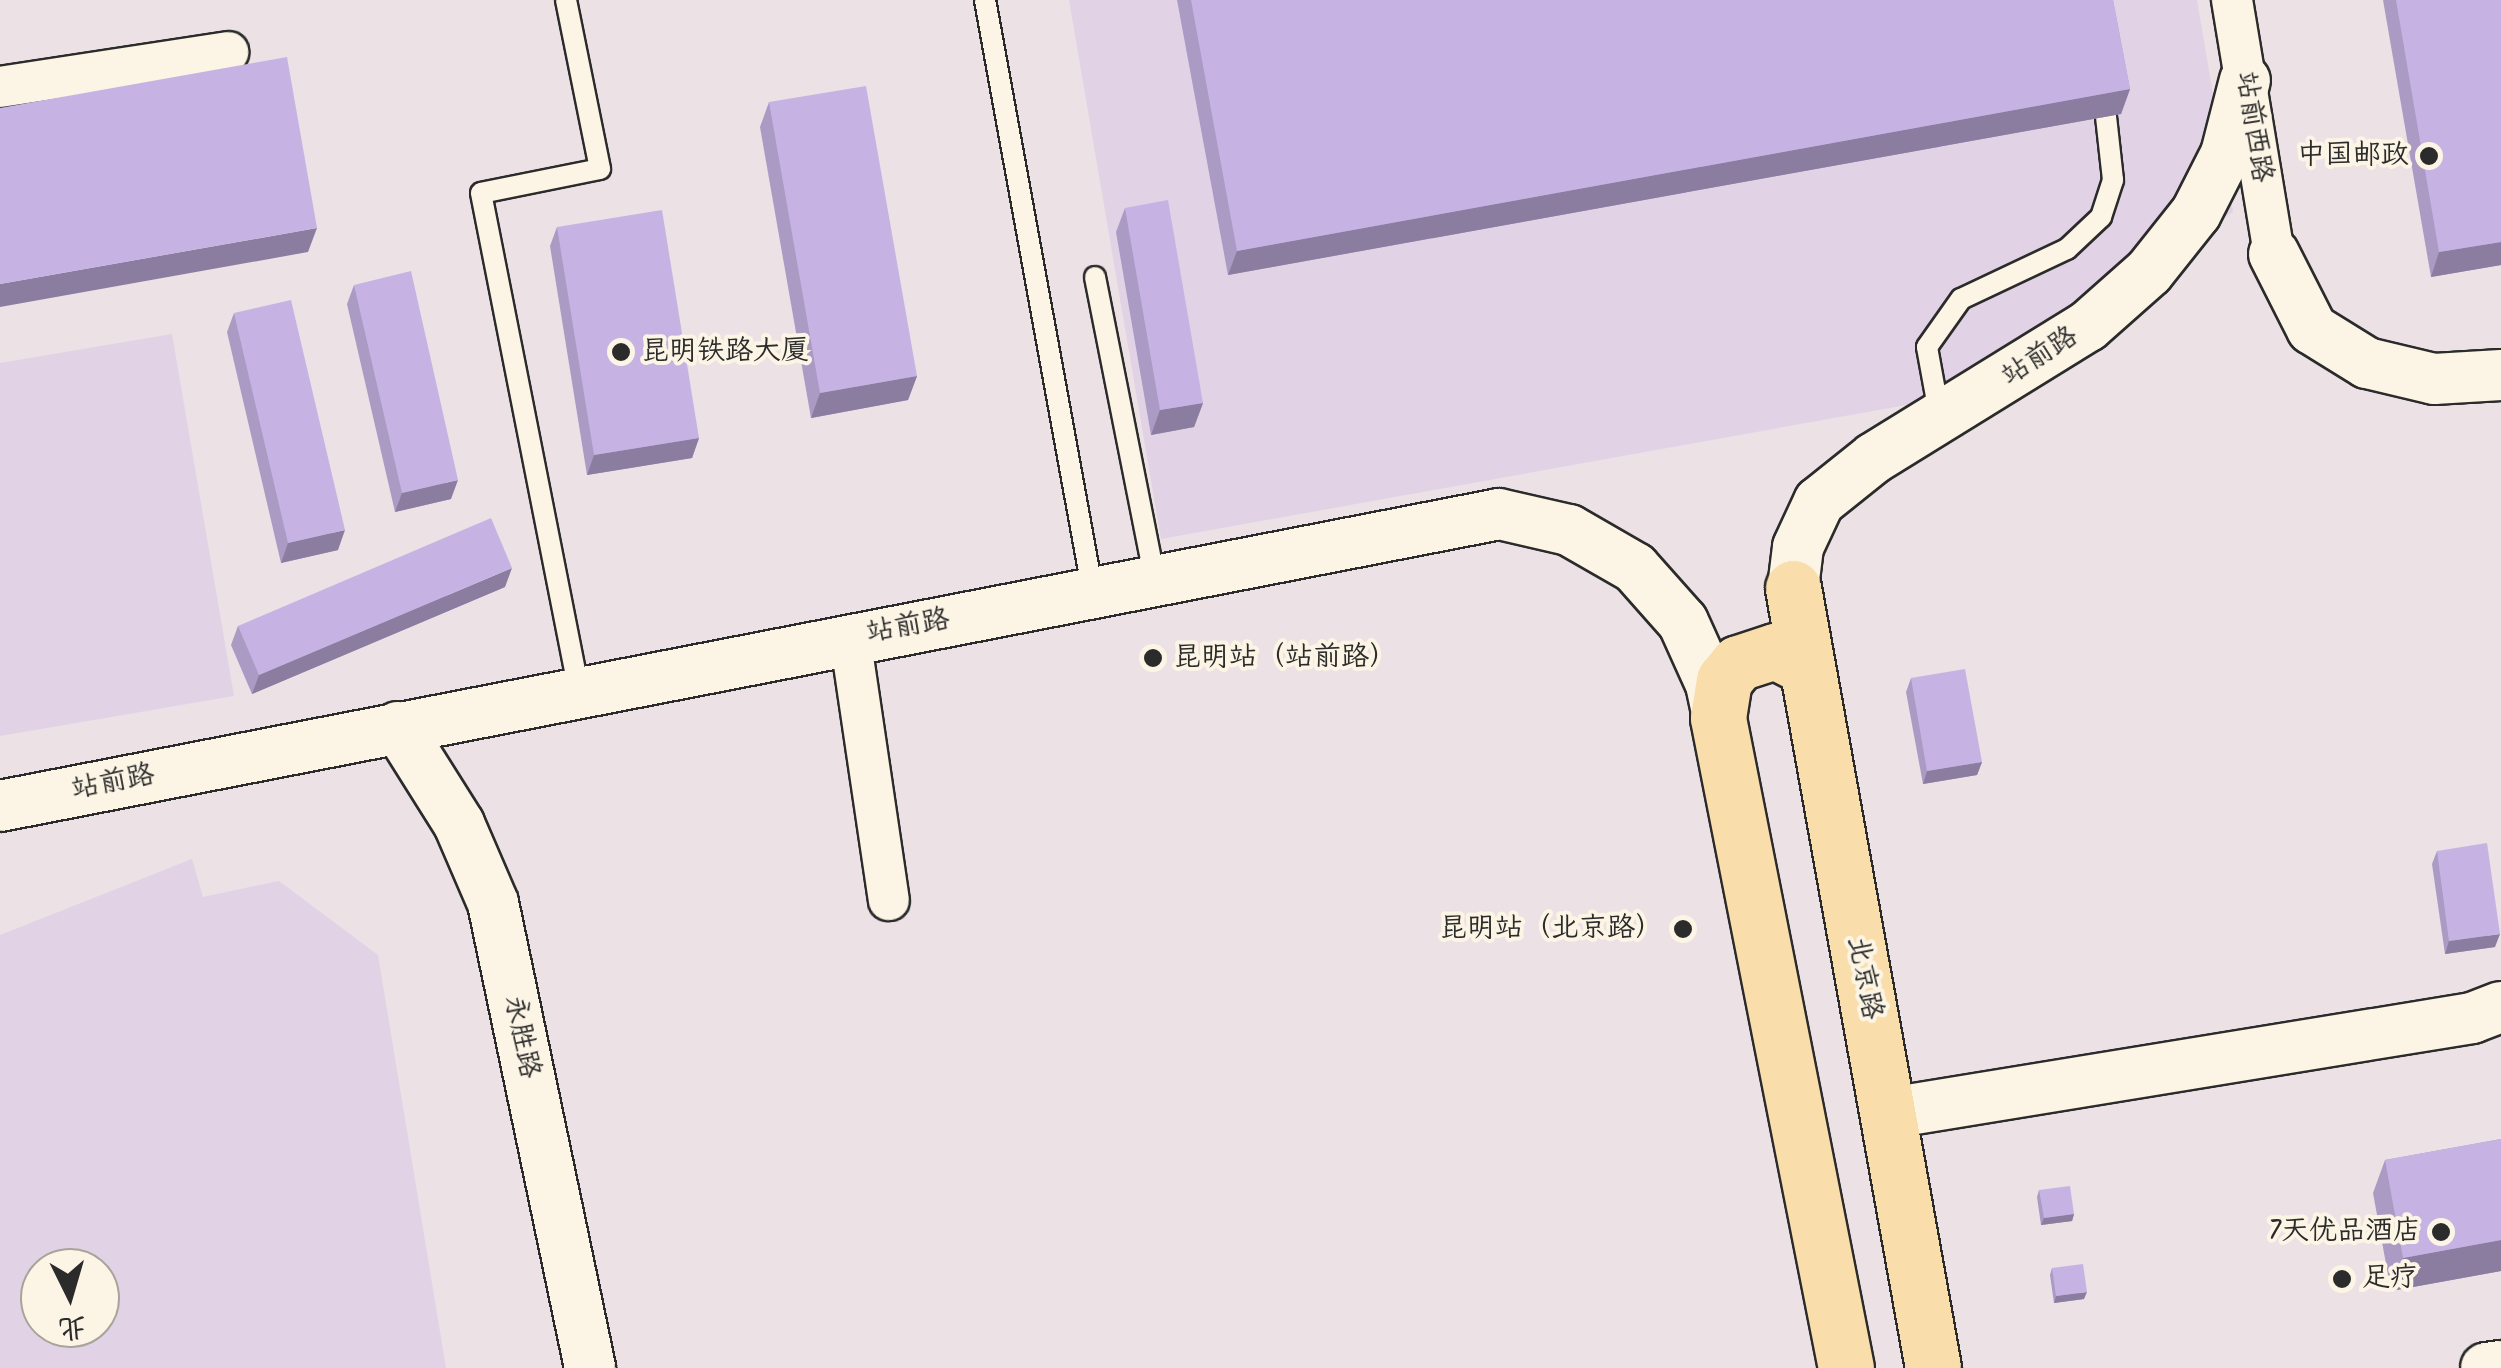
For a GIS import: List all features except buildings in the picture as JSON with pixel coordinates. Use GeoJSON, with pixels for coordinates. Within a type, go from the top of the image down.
{"type":"FeatureCollection","features":[{"type":"Feature","properties":{"kind":"main road","name":"北京路"},"geometry":{"type":"LineString","coordinates":[[1793,588],[1890,1113],[1932,1368]]}},
{"type":"Feature","properties":{"kind":"main road"},"geometry":{"type":"LineString","coordinates":[[1806,668],[1774,652],[1738,662],[1724,680],[1718,718],[1846,1368]]}},
{"type":"Feature","properties":{"kind":"street","name":"站前西路"},"geometry":{"type":"LineString","coordinates":[[2232,0],[2274,254]]}},
{"type":"Feature","properties":{"kind":"street"},"geometry":{"type":"LineString","coordinates":[[0,88],[228,52]]}},
{"type":"Feature","properties":{"kind":"street","name":"站前路"},"geometry":{"type":"LineString","coordinates":[[1793,588],[1798,547],[1818,502],[1874,458],[2088,326],[2149,272],[2204,198],[2226,154],[2246,80]]}},
{"type":"Feature","properties":{"kind":"street"},"geometry":{"type":"LineString","coordinates":[[2274,254],[2312,330],[2367,363],[2495,389]]}},
{"type":"Feature","properties":{"kind":"street","name":"站前路"},"geometry":{"type":"LineString","coordinates":[[0,806],[850,637],[1499,514],[1532,519],[1603,546],[1662,595],[1699,652],[1718,718]]}},
{"type":"Feature","properties":{"kind":"street"},"geometry":{"type":"LineString","coordinates":[[850,637],[889,900]]}},
{"type":"Feature","properties":{"kind":"street","name":"永胜路"},"geometry":{"type":"LineString","coordinates":[[398,727],[460,824],[493,903],[590,1368]]}},
{"type":"Feature","properties":{"kind":"street"},"geometry":{"type":"LineString","coordinates":[[1890,1113],[2472,1018],[2501,1007]]}},
{"type":"Feature","properties":{"kind":"street"},"geometry":{"type":"LineString","coordinates":[[2486,1368],[2501,1366]]}},
{"type":"Feature","properties":{"kind":"lane"},"geometry":{"type":"LineString","coordinates":[[566,0],[600,169],[481,193],[579,691]]}},
{"type":"Feature","properties":{"kind":"lane"},"geometry":{"type":"LineString","coordinates":[[984,0],[1093,593]]}},
{"type":"Feature","properties":{"kind":"lane"},"geometry":{"type":"LineString","coordinates":[[1940,420],[1927,346],[1961,299],[2068,249],[2100,217],[2113,180],[2103,86]]}},
{"type":"Feature","properties":{"kind":"lane"},"geometry":{"type":"LineString","coordinates":[[1095,277],[1156,582]]}},
{"type":"Feature","properties":{"kind":"shaded area"},"geometry":{"type":"Polygon","coordinates":[[[1069,0],[2197,0],[2233,212],[1912,404],[1161,539],[1069,0]]]}},
{"type":"Feature","properties":{"kind":"shaded area"},"geometry":{"type":"Polygon","coordinates":[[[172,334],[234,696],[0,736],[0,363],[172,334]]]}},
{"type":"Feature","properties":{"kind":"shaded area"},"geometry":{"type":"Polygon","coordinates":[[[192,859],[203,897],[279,881],[378,955],[446,1368],[0,1368],[0,935],[192,859]]]}},
{"type":"Feature","properties":{"kind":"place","name":"中国邮政"},"geometry":{"type":"Point","coordinates":[2429,156]}},
{"type":"Feature","properties":{"kind":"place","name":"昆明铁路大厦"},"geometry":{"type":"Point","coordinates":[621,352]}},
{"type":"Feature","properties":{"kind":"place","name":"昆明站（站前路）"},"geometry":{"type":"Point","coordinates":[1153,658]}},
{"type":"Feature","properties":{"kind":"place","name":"昆明站（北京路）"},"geometry":{"type":"Point","coordinates":[1683,929]}},
{"type":"Feature","properties":{"kind":"place","name":"7天优品酒店"},"geometry":{"type":"Point","coordinates":[2441,1232]}},
{"type":"Feature","properties":{"kind":"place","name":"足疗"},"geometry":{"type":"Point","coordinates":[2342,1279]}}]}
